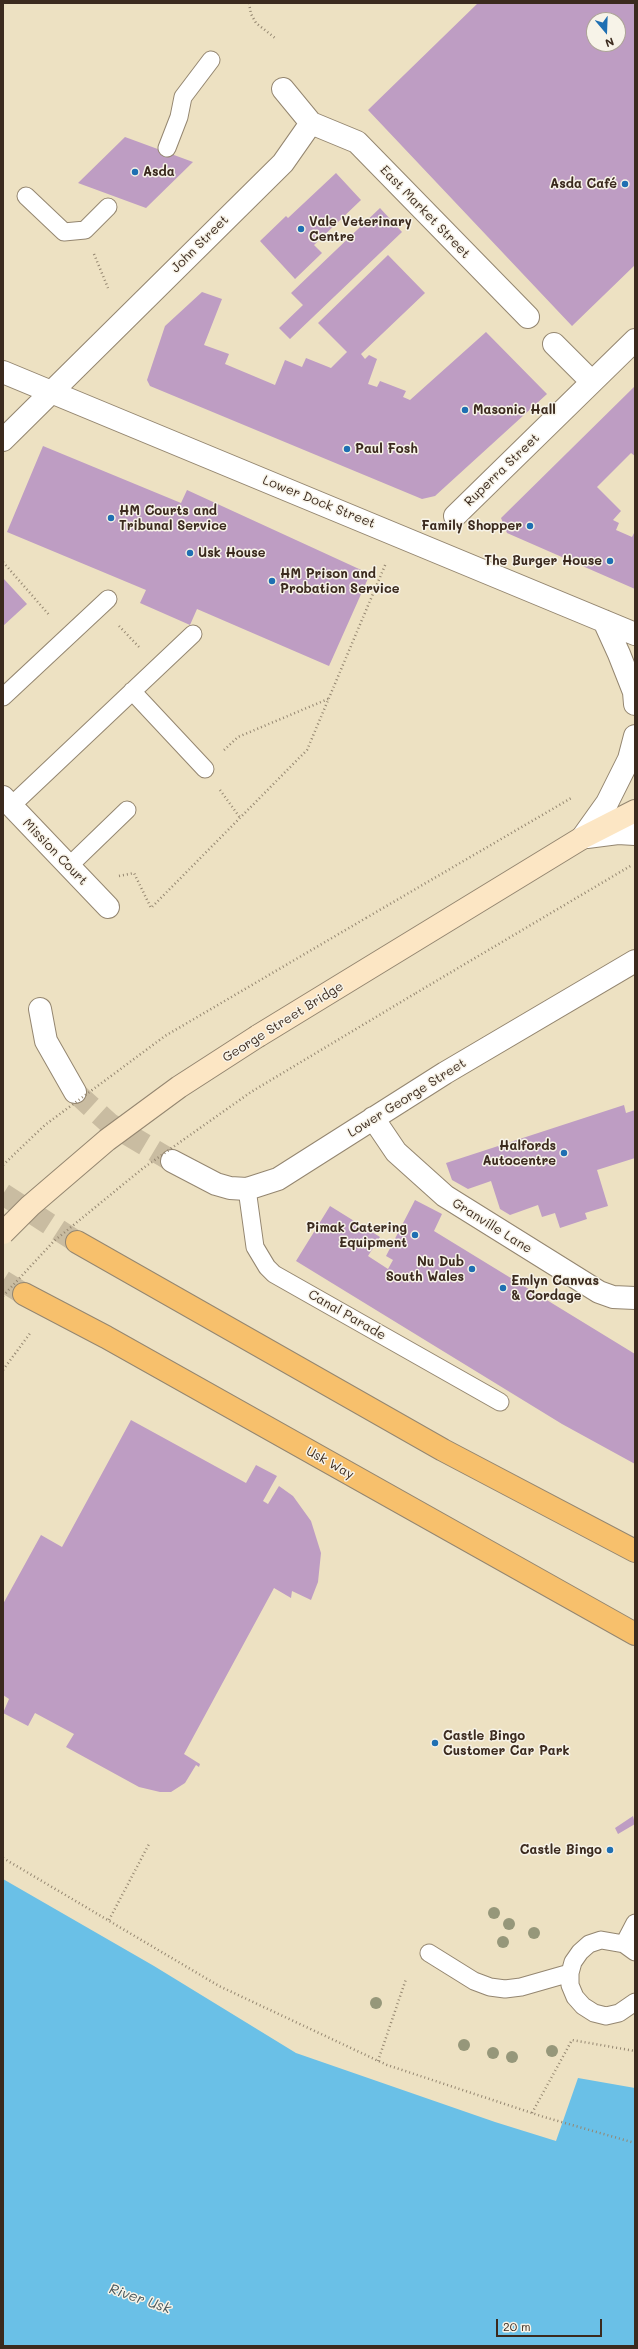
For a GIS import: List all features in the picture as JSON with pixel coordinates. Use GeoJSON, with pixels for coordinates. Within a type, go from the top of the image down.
{"type":"FeatureCollection","features":[{"type":"Feature","properties":{"kind":"main road"},"geometry":{"type":"LineString","coordinates":[[607,824],[635,800]]}},
{"type":"Feature","properties":{"kind":"main road"},"geometry":{"type":"LineString","coordinates":[[607,824],[635,811]]}},
{"type":"Feature","properties":{"kind":"main road","name":"George Street Bridge"},"geometry":{"type":"LineString","coordinates":[[3,1233],[30,1206],[107,1140],[179,1087],[392,954],[607,824]]}},
{"type":"Feature","properties":{"kind":"main road"},"geometry":{"type":"LineString","coordinates":[[76,1242],[443,1450],[635,1551]]}},
{"type":"Feature","properties":{"kind":"main road","name":"Usk Way"},"geometry":{"type":"LineString","coordinates":[[24,1294],[106,1337],[635,1634]]}},
{"type":"Feature","properties":{"kind":"street"},"geometry":{"type":"LineString","coordinates":[[283,89],[312,123]]}},
{"type":"Feature","properties":{"kind":"street","name":"East Market Street"},"geometry":{"type":"LineString","coordinates":[[312,123],[357,142],[528,317]]}},
{"type":"Feature","properties":{"kind":"street","name":"John Street"},"geometry":{"type":"LineString","coordinates":[[53,393],[283,163],[312,123]]}},
{"type":"Feature","properties":{"kind":"street","name":"Ruperra Street"},"geometry":{"type":"LineString","coordinates":[[455,516],[635,340]]}},
{"type":"Feature","properties":{"kind":"street"},"geometry":{"type":"LineString","coordinates":[[554,344],[592,382]]}},
{"type":"Feature","properties":{"kind":"street","name":"Lower Dock Street"},"geometry":{"type":"LineString","coordinates":[[3,372],[398,534],[635,634]]}},
{"type":"Feature","properties":{"kind":"street"},"geometry":{"type":"LineString","coordinates":[[3,440],[53,393]]}},
{"type":"Feature","properties":{"kind":"street"},"geometry":{"type":"LineString","coordinates":[[604,621],[634,692],[635,704]]}},
{"type":"Feature","properties":{"kind":"street"},"geometry":{"type":"LineString","coordinates":[[582,838],[607,803],[629,759],[635,736]]}},
{"type":"Feature","properties":{"kind":"street","name":"Mission Court"},"geometry":{"type":"LineString","coordinates":[[7,801],[84,883],[108,906]]}},
{"type":"Feature","properties":{"kind":"street"},"geometry":{"type":"LineString","coordinates":[[582,838],[618,833],[635,834]]}},
{"type":"Feature","properties":{"kind":"street","name":"Lower George Street"},"geometry":{"type":"LineString","coordinates":[[172,1161],[216,1184],[230,1188],[247,1189],[278,1179],[445,1073],[635,961]]}},
{"type":"Feature","properties":{"kind":"street"},"geometry":{"type":"LineString","coordinates":[[40,1009],[46,1041],[75,1092]]}},
{"type":"Feature","properties":{"kind":"street","name":"Granville Lane"},"geometry":{"type":"LineString","coordinates":[[373,1118],[396,1152],[445,1196],[598,1292],[613,1297],[635,1298]]}},
{"type":"Feature","properties":{"kind":"lane"},"geometry":{"type":"LineString","coordinates":[[167,148],[179,117],[183,97],[211,60]]}},
{"type":"Feature","properties":{"kind":"lane"},"geometry":{"type":"LineString","coordinates":[[26,196],[64,232],[84,230],[108,207]]}},
{"type":"Feature","properties":{"kind":"lane"},"geometry":{"type":"LineString","coordinates":[[3,697],[104,603]]}},
{"type":"Feature","properties":{"kind":"lane"},"geometry":{"type":"LineString","coordinates":[[7,801],[132,691],[193,634]]}},
{"type":"Feature","properties":{"kind":"lane"},"geometry":{"type":"LineString","coordinates":[[132,691],[205,769]]}},
{"type":"Feature","properties":{"kind":"lane"},"geometry":{"type":"LineString","coordinates":[[69,866],[127,810]]}},
{"type":"Feature","properties":{"kind":"lane","name":"Canal Parade"},"geometry":{"type":"LineString","coordinates":[[247,1189],[255,1247],[267,1267],[274,1274],[500,1402]]}},
{"type":"Feature","properties":{"kind":"lane"},"geometry":{"type":"LineString","coordinates":[[635,1923],[630,1948],[601,1940],[589,1944],[580,1952],[573,1962],[570,1973],[570,1985],[575,1997],[583,2006],[594,2013],[606,2016],[619,2013],[635,2002]]}},
{"type":"Feature","properties":{"kind":"lane"},"geometry":{"type":"LineString","coordinates":[[429,1953],[474,1981],[490,1987],[505,1989],[520,1987],[570,1973]]}},
{"type":"Feature","properties":{"kind":"path"},"geometry":{"type":"LineString","coordinates":[[249,3],[251,14],[256,23],[275,38]]}},
{"type":"Feature","properties":{"kind":"path"},"geometry":{"type":"LineString","coordinates":[[84,230],[108,288]]}},
{"type":"Feature","properties":{"kind":"path"},"geometry":{"type":"LineString","coordinates":[[84,883],[134,873],[151,908],[307,750],[398,534]]}},
{"type":"Feature","properties":{"kind":"path"},"geometry":{"type":"LineString","coordinates":[[3,562],[68,636]]}},
{"type":"Feature","properties":{"kind":"path"},"geometry":{"type":"LineString","coordinates":[[104,603],[158,667]]}},
{"type":"Feature","properties":{"kind":"path"},"geometry":{"type":"LineString","coordinates":[[240,819],[205,769],[238,737],[329,699]]}},
{"type":"Feature","properties":{"kind":"path"},"geometry":{"type":"LineString","coordinates":[[3,1165],[45,1125],[165,1036],[577,794]]}},
{"type":"Feature","properties":{"kind":"path"},"geometry":{"type":"LineString","coordinates":[[3,1296],[54,1241],[142,1168],[251,1092],[635,863]]}},
{"type":"Feature","properties":{"kind":"path"},"geometry":{"type":"LineString","coordinates":[[3,1370],[33,1330]]}},
{"type":"Feature","properties":{"kind":"path"},"geometry":{"type":"LineString","coordinates":[[108,1920],[149,1844]]}},
{"type":"Feature","properties":{"kind":"path"},"geometry":{"type":"LineString","coordinates":[[3,1858],[219,1986],[378,2061],[544,2117],[635,2143]]}},
{"type":"Feature","properties":{"kind":"path"},"geometry":{"type":"LineString","coordinates":[[378,2061],[406,1979]]}},
{"type":"Feature","properties":{"kind":"path"},"geometry":{"type":"LineString","coordinates":[[532,2113],[572,2040],[635,2051]]}},
{"type":"Feature","properties":{"kind":"water","name":"River Usk"},"geometry":{"type":"Polygon","coordinates":[[[3,1879],[154,1966],[296,2053],[495,2122],[556,2141],[578,2078],[635,2088],[635,2346],[3,2346],[3,1879]]]}},
{"type":"Feature","properties":{"kind":"building"},"geometry":{"type":"Polygon","coordinates":[[[478,3],[635,3],[635,265],[572,326],[368,110],[478,3]]]}},
{"type":"Feature","properties":{"kind":"building","name":"Asda"},"geometry":{"type":"Polygon","coordinates":[[[125,137],[193,162],[146,208],[78,183],[125,137]]]}},
{"type":"Feature","properties":{"kind":"building","name":"Vale Veterinary Centre"},"geometry":{"type":"Polygon","coordinates":[[[336,173],[361,200],[314,245],[322,253],[295,279],[260,241],[286,216],[288,218],[336,173]]]}},
{"type":"Feature","properties":{"kind":"building"},"geometry":{"type":"Polygon","coordinates":[[[380,208],[402,232],[290,339],[279,328],[303,305],[291,293],[380,208]]]}},
{"type":"Feature","properties":{"kind":"building"},"geometry":{"type":"Polygon","coordinates":[[[388,255],[425,293],[361,354],[365,359],[369,355],[377,359],[368,384],[377,387],[380,381],[406,391],[403,397],[410,400],[486,332],[547,394],[435,496],[422,499],[150,386],[147,380],[165,326],[202,292],[222,299],[204,345],[229,354],[225,364],[275,385],[285,360],[302,367],[306,358],[331,368],[347,352],[318,323],[388,255]]]}},
{"type":"Feature","properties":{"kind":"building"},"geometry":{"type":"Polygon","coordinates":[[[635,386],[635,456],[631,453],[597,487],[621,511],[613,520],[619,523],[616,530],[632,537],[635,531],[635,589],[507,533],[501,518],[635,386]]]}},
{"type":"Feature","properties":{"kind":"building","name":"Usk House"},"geometry":{"type":"Polygon","coordinates":[[[43,446],[181,503],[187,490],[370,574],[329,666],[197,609],[190,625],[140,603],[146,590],[7,532],[43,446]]]}},
{"type":"Feature","properties":{"kind":"building"},"geometry":{"type":"Polygon","coordinates":[[[3,578],[27,604],[3,626],[3,578]]]}},
{"type":"Feature","properties":{"kind":"building"},"geometry":{"type":"Polygon","coordinates":[[[624,1105],[626,1113],[635,1110],[635,1158],[597,1170],[608,1206],[585,1213],[587,1219],[560,1228],[555,1213],[542,1217],[538,1205],[510,1215],[500,1209],[491,1181],[468,1189],[452,1180],[446,1163],[624,1105]]]}},
{"type":"Feature","properties":{"kind":"building"},"geometry":{"type":"Polygon","coordinates":[[[415,1200],[442,1214],[434,1231],[635,1354],[635,1464],[562,1424],[296,1261],[330,1206],[380,1237],[368,1256],[388,1269],[393,1260],[386,1256],[415,1200]]]}},
{"type":"Feature","properties":{"kind":"building"},"geometry":{"type":"Polygon","coordinates":[[[131,1420],[246,1483],[256,1465],[277,1476],[263,1501],[268,1504],[279,1486],[293,1496],[311,1521],[321,1553],[318,1582],[311,1600],[292,1591],[291,1598],[274,1588],[184,1754],[200,1764],[199,1767],[196,1765],[185,1783],[171,1792],[160,1792],[139,1787],[66,1747],[74,1734],[35,1713],[28,1726],[3,1713],[9,1699],[3,1695],[3,1604],[41,1535],[62,1547],[131,1420]]]}},
{"type":"Feature","properties":{"kind":"building"},"geometry":{"type":"Polygon","coordinates":[[[633,1816],[635,1824],[618,1834],[615,1828],[633,1816]]]}},
{"type":"Feature","properties":{"kind":"tunnel"},"geometry":{"type":"LineString","coordinates":[[75,1092],[110,1124],[172,1161]]}},
{"type":"Feature","properties":{"kind":"tunnel"},"geometry":{"type":"LineString","coordinates":[[3,1194],[77,1242]]}},
{"type":"Feature","properties":{"kind":"tunnel"},"geometry":{"type":"LineString","coordinates":[[3,1281],[24,1294]]}},
{"type":"Feature","properties":{"kind":"place","name":"Asda"},"geometry":{"type":"Point","coordinates":[135,172]}},
{"type":"Feature","properties":{"kind":"place","name":"Asda Café"},"geometry":{"type":"Point","coordinates":[625,184]}},
{"type":"Feature","properties":{"kind":"place","name":"Vale Veterinary Centre"},"geometry":{"type":"Point","coordinates":[301,229]}},
{"type":"Feature","properties":{"kind":"place","name":"Masonic Hall"},"geometry":{"type":"Point","coordinates":[465,410]}},
{"type":"Feature","properties":{"kind":"place","name":"Paul Fosh"},"geometry":{"type":"Point","coordinates":[347,449]}},
{"type":"Feature","properties":{"kind":"place","name":"HM Courts and Tribunal Service"},"geometry":{"type":"Point","coordinates":[111,518]}},
{"type":"Feature","properties":{"kind":"place","name":"Family Shopper"},"geometry":{"type":"Point","coordinates":[530,526]}},
{"type":"Feature","properties":{"kind":"place","name":"Usk House"},"geometry":{"type":"Point","coordinates":[190,553]}},
{"type":"Feature","properties":{"kind":"place","name":"The Burger House"},"geometry":{"type":"Point","coordinates":[610,561]}},
{"type":"Feature","properties":{"kind":"place","name":"HM Prison and Probation Service"},"geometry":{"type":"Point","coordinates":[272,581]}},
{"type":"Feature","properties":{"kind":"place","name":"Halfords Autocentre"},"geometry":{"type":"Point","coordinates":[564,1153]}},
{"type":"Feature","properties":{"kind":"place","name":"Pimak Catering Equipment"},"geometry":{"type":"Point","coordinates":[415,1235]}},
{"type":"Feature","properties":{"kind":"place","name":"Nu Dub South Wales"},"geometry":{"type":"Point","coordinates":[472,1269]}},
{"type":"Feature","properties":{"kind":"place","name":"Emlyn Canvas & Cordage"},"geometry":{"type":"Point","coordinates":[503,1288]}},
{"type":"Feature","properties":{"kind":"place","name":"Castle Bingo Customer Car Park"},"geometry":{"type":"Point","coordinates":[435,1743]}},
{"type":"Feature","properties":{"kind":"place","name":"Castle Bingo"},"geometry":{"type":"Point","coordinates":[610,1850]}}]}
